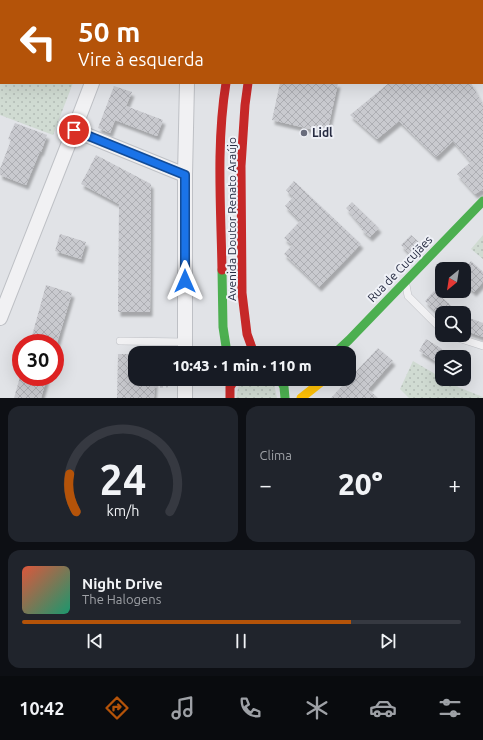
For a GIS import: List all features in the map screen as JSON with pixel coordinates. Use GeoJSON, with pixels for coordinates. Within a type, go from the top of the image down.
{"type":"FeatureCollection","features":[{"type":"Feature","properties":{"kind":"main road","name":"Avenida Doutor Renato Araújo"},"geometry":{"type":"LineString","coordinates":[[226,84],[220,155],[223,327],[226,346]]}},
{"type":"Feature","properties":{"kind":"main road","name":"Avenida Doutor Renato Araújo"},"geometry":{"type":"LineString","coordinates":[[248,84],[241,166],[242,293],[247,334],[251,346]]}},
{"type":"Feature","properties":{"kind":"main road","name":"Rua de Cucujães"},"geometry":{"type":"LineString","coordinates":[[342,346],[483,201]]}},
{"type":"Feature","properties":{"kind":"main road"},"geometry":{"type":"LineString","coordinates":[[230,398],[231,386]]}},
{"type":"Feature","properties":{"kind":"main road"},"geometry":{"type":"LineString","coordinates":[[284,386],[285,398]]}},
{"type":"Feature","properties":{"kind":"main road"},"geometry":{"type":"LineString","coordinates":[[301,398],[316,386]]}},
{"type":"Feature","properties":{"kind":"street"},"geometry":{"type":"LineString","coordinates":[[0,318],[92,84]]}},
{"type":"Feature","properties":{"kind":"street"},"geometry":{"type":"LineString","coordinates":[[185,346],[185,175],[188,84]]}},
{"type":"Feature","properties":{"kind":"street"},"geometry":{"type":"LineString","coordinates":[[74,130],[185,175]]}},
{"type":"Feature","properties":{"kind":"street"},"geometry":{"type":"LineString","coordinates":[[185,386],[185,398]]}},
{"type":"Feature","properties":{"kind":"lane"},"geometry":{"type":"LineString","coordinates":[[405,281],[408,296],[435,323]]}},
{"type":"Feature","properties":{"kind":"lane"},"geometry":{"type":"LineString","coordinates":[[120,341],[166,346]]}},
{"type":"Feature","properties":{"kind":"lane"},"geometry":{"type":"LineString","coordinates":[[471,342],[483,346]]}},
{"type":"Feature","properties":{"kind":"path"},"geometry":{"type":"LineString","coordinates":[[154,387],[168,386]]}},
{"type":"Feature","properties":{"kind":"shaded area"},"geometry":{"type":"Polygon","coordinates":[[[0,84],[73,84],[53,135],[0,115],[0,84]]]}},
{"type":"Feature","properties":{"kind":"shaded area"},"geometry":{"type":"Polygon","coordinates":[[[483,235],[483,259],[471,249],[483,235]]]}},
{"type":"Feature","properties":{"kind":"shaded area"},"geometry":{"type":"Polygon","coordinates":[[[413,361],[435,374],[435,386],[456,386],[483,398],[409,398],[400,389],[413,361]]]}},
{"type":"Feature","properties":{"kind":"shaded area"},"geometry":{"type":"Polygon","coordinates":[[[239,386],[274,386],[277,398],[236,398],[239,386]]]}},
{"type":"Feature","properties":{"kind":"building"},"geometry":{"type":"Polygon","coordinates":[[[280,84],[338,84],[327,133],[272,120],[280,84]]]}},
{"type":"Feature","properties":{"kind":"building"},"geometry":{"type":"Polygon","coordinates":[[[388,84],[472,84],[483,105],[483,190],[475,194],[457,174],[471,162],[453,141],[436,157],[399,121],[377,139],[350,115],[388,84]]]}},
{"type":"Feature","properties":{"kind":"building"},"geometry":{"type":"Polygon","coordinates":[[[114,86],[132,92],[126,106],[163,120],[157,136],[115,120],[110,133],[98,128],[114,86]]]}},
{"type":"Feature","properties":{"kind":"building"},"geometry":{"type":"Polygon","coordinates":[[[15,123],[47,135],[26,185],[0,175],[0,169],[11,140],[8,139],[15,123]]]}},
{"type":"Feature","properties":{"kind":"building"},"geometry":{"type":"Polygon","coordinates":[[[96,155],[151,184],[150,312],[118,312],[119,204],[81,184],[96,155]]]}},
{"type":"Feature","properties":{"kind":"building"},"geometry":{"type":"Polygon","coordinates":[[[294,181],[361,244],[319,287],[284,254],[292,245],[284,238],[300,221],[285,206],[293,197],[286,190],[294,181]]]}},
{"type":"Feature","properties":{"kind":"building"},"geometry":{"type":"Polygon","coordinates":[[[352,202],[379,228],[370,237],[361,229],[363,228],[346,208],[352,202]]]}},
{"type":"Feature","properties":{"kind":"building"},"geometry":{"type":"Polygon","coordinates":[[[60,234],[86,242],[81,259],[55,251],[60,234]]]}},
{"type":"Feature","properties":{"kind":"building"},"geometry":{"type":"Polygon","coordinates":[[[411,235],[422,245],[412,256],[401,245],[411,235]]]}},
{"type":"Feature","properties":{"kind":"building"},"geometry":{"type":"Polygon","coordinates":[[[471,261],[483,272],[483,282],[474,292],[471,289],[471,261]]]}},
{"type":"Feature","properties":{"kind":"building"},"geometry":{"type":"Polygon","coordinates":[[[46,285],[72,293],[60,334],[32,334],[46,285]]]}},
{"type":"Feature","properties":{"kind":"building"},"geometry":{"type":"Polygon","coordinates":[[[434,291],[435,298],[442,298],[451,306],[435,306],[435,311],[425,301],[434,291]]]}},
{"type":"Feature","properties":{"kind":"building"},"geometry":{"type":"Polygon","coordinates":[[[471,319],[483,323],[483,337],[471,333],[471,319]]]}},
{"type":"Feature","properties":{"kind":"building"},"geometry":{"type":"Polygon","coordinates":[[[426,339],[442,349],[435,350],[435,361],[419,351],[426,339]]]}},
{"type":"Feature","properties":{"kind":"building"},"geometry":{"type":"Polygon","coordinates":[[[378,348],[393,361],[368,389],[378,398],[331,398],[342,386],[356,386],[356,371],[378,348]]]}},
{"type":"Feature","properties":{"kind":"building"},"geometry":{"type":"Polygon","coordinates":[[[118,354],[128,354],[128,386],[155,386],[154,398],[117,398],[118,354]]]}},
{"type":"Feature","properties":{"kind":"building"},"geometry":{"type":"Polygon","coordinates":[[[17,386],[44,386],[41,398],[14,398],[17,386]]]}},
{"type":"Feature","properties":{"kind":"traffic: fast"},"geometry":{"type":"LineString","coordinates":[[343,346],[483,201]]}},
{"type":"Feature","properties":{"kind":"traffic: fast"},"geometry":{"type":"LineString","coordinates":[[222,270],[223,327],[226,346]]}},
{"type":"Feature","properties":{"kind":"traffic: fast"},"geometry":{"type":"LineString","coordinates":[[284,386],[285,398]]}},
{"type":"Feature","properties":{"kind":"traffic: slow"},"geometry":{"type":"LineString","coordinates":[[301,398],[316,386]]}},
{"type":"Feature","properties":{"kind":"traffic: jam"},"geometry":{"type":"LineString","coordinates":[[222,270],[220,153],[226,84]]}},
{"type":"Feature","properties":{"kind":"traffic: jam"},"geometry":{"type":"LineString","coordinates":[[248,84],[241,166],[242,293],[247,334],[251,346]]}},
{"type":"Feature","properties":{"kind":"traffic: jam"},"geometry":{"type":"LineString","coordinates":[[230,398],[231,386]]}},
{"type":"Feature","properties":{"kind":"place","name":"Lidl"},"geometry":{"type":"Point","coordinates":[304,133]}},
{"type":"Feature","properties":{"kind":"route"},"geometry":{"type":"LineString","coordinates":[[74,130],[185,175],[185,281]]}}]}
